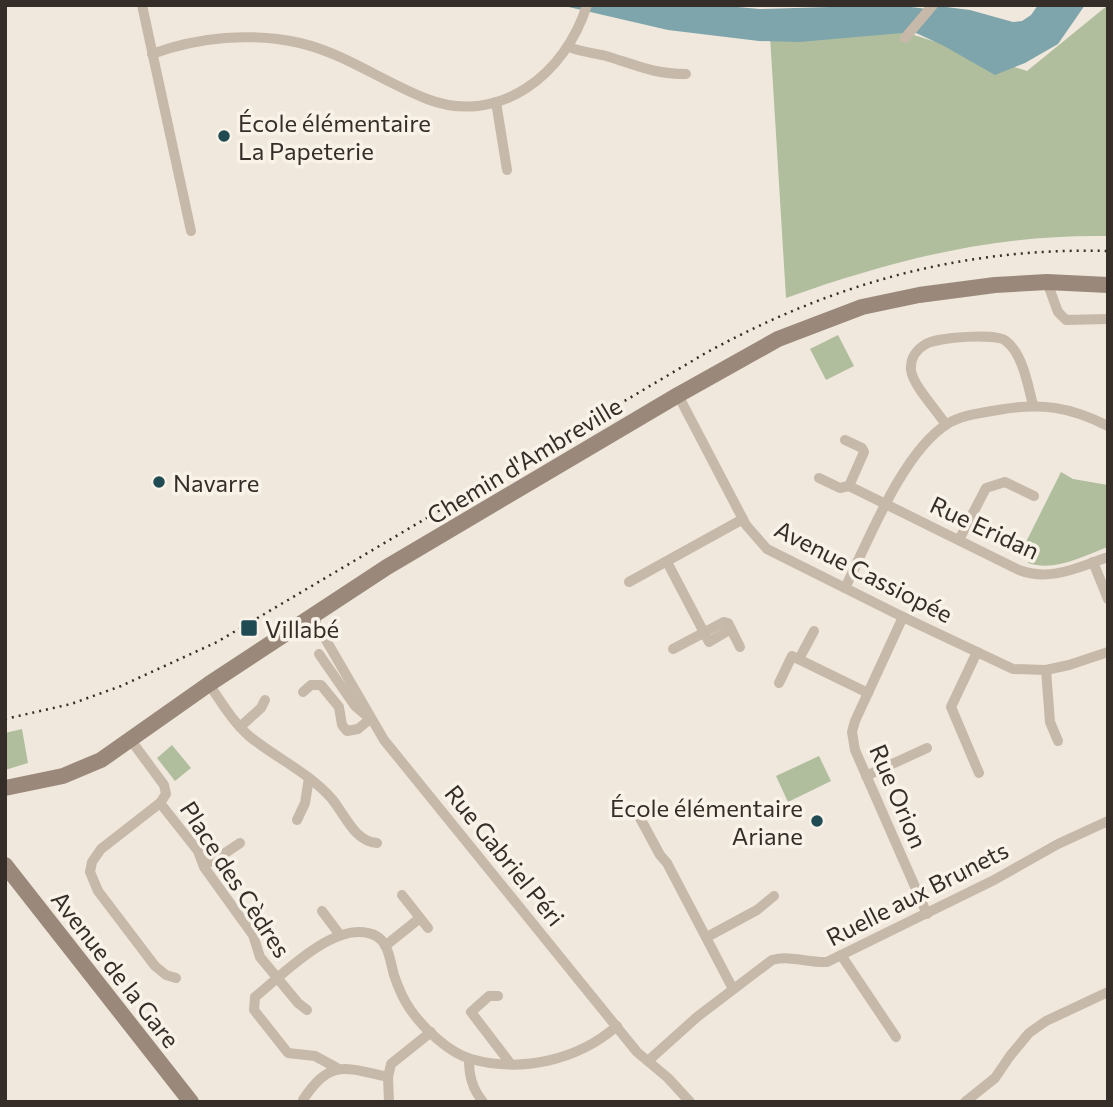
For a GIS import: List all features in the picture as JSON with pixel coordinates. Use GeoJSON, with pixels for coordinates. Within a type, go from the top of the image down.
{"type":"FeatureCollection","features":[{"type":"Feature","properties":{"kind":"street"},"geometry":{"type":"LineString","coordinates":[[142,5],[191,231]]}},
{"type":"Feature","properties":{"kind":"street"},"geometry":{"type":"LineString","coordinates":[[905,38],[933,5]]}},
{"type":"Feature","properties":{"kind":"street"},"geometry":{"type":"LineString","coordinates":[[152,54],[172,46],[206,39],[275,39],[327,51],[437,102],[467,106],[496,102],[541,80],[569,47],[585,10]]}},
{"type":"Feature","properties":{"kind":"street"},"geometry":{"type":"LineString","coordinates":[[569,47],[654,72],[686,74]]}},
{"type":"Feature","properties":{"kind":"street"},"geometry":{"type":"LineString","coordinates":[[496,102],[506,170]]}},
{"type":"Feature","properties":{"kind":"street"},"geometry":{"type":"LineString","coordinates":[[1047,282],[1058,312],[1066,320],[1108,319]]}},
{"type":"Feature","properties":{"kind":"street","name":"Chemin d'Ambreville"},"geometry":{"type":"LineString","coordinates":[[5,788],[77,771],[101,760],[209,684],[387,567],[778,339],[862,307],[948,291],[1047,282],[1108,285]]}},
{"type":"Feature","properties":{"kind":"street"},"geometry":{"type":"LineString","coordinates":[[946,425],[913,379],[910,368],[915,352],[929,342],[989,336],[1005,339],[1015,350],[1033,405]]}},
{"type":"Feature","properties":{"kind":"street","name":"Avenue Cassiopée"},"geometry":{"type":"LineString","coordinates":[[678,395],[743,519],[767,549],[1013,668],[1046,670],[1069,666],[1108,652]]}},
{"type":"Feature","properties":{"kind":"street"},"geometry":{"type":"LineString","coordinates":[[845,588],[914,457],[946,425],[976,414],[1033,405],[1059,407],[1108,426]]}},
{"type":"Feature","properties":{"kind":"street"},"geometry":{"type":"LineString","coordinates":[[845,440],[862,448],[864,452],[849,486]]}},
{"type":"Feature","properties":{"kind":"street","name":"Rue Eridan"},"geometry":{"type":"LineString","coordinates":[[819,478],[840,488],[849,486],[1019,570],[1038,576],[1055,574],[1108,557]]}},
{"type":"Feature","properties":{"kind":"street"},"geometry":{"type":"LineString","coordinates":[[959,540],[986,488],[1005,482],[1034,496]]}},
{"type":"Feature","properties":{"kind":"street"},"geometry":{"type":"LineString","coordinates":[[629,582],[743,519]]}},
{"type":"Feature","properties":{"kind":"street"},"geometry":{"type":"LineString","coordinates":[[667,562],[709,642],[731,629],[740,647]]}},
{"type":"Feature","properties":{"kind":"street"},"geometry":{"type":"LineString","coordinates":[[1093,562],[1108,599]]}},
{"type":"Feature","properties":{"kind":"street","name":"Rue Gabriel Péri"},"geometry":{"type":"LineString","coordinates":[[312,616],[384,740],[617,1026],[690,1102]]}},
{"type":"Feature","properties":{"kind":"street","name":"Rue Orion"},"geometry":{"type":"LineString","coordinates":[[903,617],[852,732],[855,750],[927,914]]}},
{"type":"Feature","properties":{"kind":"street"},"geometry":{"type":"LineString","coordinates":[[799,659],[814,631]]}},
{"type":"Feature","properties":{"kind":"street"},"geometry":{"type":"LineString","coordinates":[[673,649],[704,632]]}},
{"type":"Feature","properties":{"kind":"street"},"geometry":{"type":"LineString","coordinates":[[977,652],[951,707],[979,773]]}},
{"type":"Feature","properties":{"kind":"street"},"geometry":{"type":"LineString","coordinates":[[303,692],[311,685],[321,684],[340,707],[342,725],[347,732],[358,729],[370,719],[355,706],[319,654]]}},
{"type":"Feature","properties":{"kind":"street"},"geometry":{"type":"LineString","coordinates":[[779,683],[792,656],[868,693]]}},
{"type":"Feature","properties":{"kind":"street"},"geometry":{"type":"LineString","coordinates":[[1046,670],[1050,722],[1058,741]]}},
{"type":"Feature","properties":{"kind":"street"},"geometry":{"type":"LineString","coordinates":[[209,684],[240,727],[309,778],[331,798],[362,839],[377,843]]}},
{"type":"Feature","properties":{"kind":"street"},"geometry":{"type":"LineString","coordinates":[[240,727],[261,708],[265,700]]}},
{"type":"Feature","properties":{"kind":"street"},"geometry":{"type":"LineString","coordinates":[[130,739],[164,785],[166,794],[160,803],[100,849],[92,862],[90,872],[97,891],[155,966],[166,975],[176,978]]}},
{"type":"Feature","properties":{"kind":"street"},"geometry":{"type":"LineString","coordinates":[[866,776],[927,748]]}},
{"type":"Feature","properties":{"kind":"street"},"geometry":{"type":"LineString","coordinates":[[297,820],[305,803],[309,778]]}},
{"type":"Feature","properties":{"kind":"street","name":"Place des Cèdres"},"geometry":{"type":"LineString","coordinates":[[160,803],[198,851],[253,936],[260,957],[307,1010]]}},
{"type":"Feature","properties":{"kind":"street"},"geometry":{"type":"LineString","coordinates":[[640,818],[733,989]]}},
{"type":"Feature","properties":{"kind":"street","name":"Ruelle aux Brunets"},"geometry":{"type":"LineString","coordinates":[[648,1061],[687,1026],[772,960],[783,957],[816,963],[827,962],[1108,821]]}},
{"type":"Feature","properties":{"kind":"street"},"geometry":{"type":"LineString","coordinates":[[202,860],[212,862],[240,843]]}},
{"type":"Feature","properties":{"kind":"street","name":"Avenue de la Gare"},"geometry":{"type":"LineString","coordinates":[[5,865],[191,1102]]}},
{"type":"Feature","properties":{"kind":"street"},"geometry":{"type":"LineString","coordinates":[[402,895],[428,928]]}},
{"type":"Feature","properties":{"kind":"street"},"geometry":{"type":"LineString","coordinates":[[707,937],[758,911],[774,896]]}},
{"type":"Feature","properties":{"kind":"street"},"geometry":{"type":"LineString","coordinates":[[322,911],[340,935]]}},
{"type":"Feature","properties":{"kind":"street"},"geometry":{"type":"LineString","coordinates":[[386,946],[420,918]]}},
{"type":"Feature","properties":{"kind":"street"},"geometry":{"type":"LineString","coordinates":[[388,1077],[337,1068],[315,1056],[288,1053],[254,1010],[255,998],[326,941],[340,935],[364,932],[374,935],[386,946],[399,989],[410,1010],[441,1041],[469,1059],[510,1063],[546,1061],[569,1056],[591,1045],[617,1026]]}},
{"type":"Feature","properties":{"kind":"street"},"geometry":{"type":"LineString","coordinates":[[841,956],[896,1037]]}},
{"type":"Feature","properties":{"kind":"street"},"geometry":{"type":"LineString","coordinates":[[965,1102],[995,1078],[1029,1033],[1046,1021],[1108,992]]}},
{"type":"Feature","properties":{"kind":"street"},"geometry":{"type":"LineString","coordinates":[[498,996],[489,996],[471,1012],[510,1063]]}},
{"type":"Feature","properties":{"kind":"street"},"geometry":{"type":"LineString","coordinates":[[389,1096],[388,1077],[391,1064],[431,1032]]}},
{"type":"Feature","properties":{"kind":"street"},"geometry":{"type":"LineString","coordinates":[[469,1059],[470,1076],[480,1101]]}},
{"type":"Feature","properties":{"kind":"street"},"geometry":{"type":"LineString","coordinates":[[303,1100],[315,1083],[337,1068]]}},
{"type":"Feature","properties":{"kind":"green space"},"geometry":{"type":"Polygon","coordinates":[[[1108,5],[1108,236],[1024,240],[944,252],[865,272],[786,298],[770,36],[889,27],[1027,71],[1108,5]]]}},
{"type":"Feature","properties":{"kind":"green space"},"geometry":{"type":"Polygon","coordinates":[[[838,335],[854,366],[826,380],[810,349],[838,335]]]}},
{"type":"Feature","properties":{"kind":"green space"},"geometry":{"type":"Polygon","coordinates":[[[1061,472],[1073,479],[1108,485],[1108,547],[1059,564],[1048,566],[1028,563],[1032,552],[1023,548],[1061,472]]]}},
{"type":"Feature","properties":{"kind":"green space"},"geometry":{"type":"Polygon","coordinates":[[[22,729],[28,763],[5,770],[5,733],[22,729]]]}},
{"type":"Feature","properties":{"kind":"green space"},"geometry":{"type":"Polygon","coordinates":[[[172,745],[191,768],[175,781],[157,758],[172,745]]]}},
{"type":"Feature","properties":{"kind":"green space"},"geometry":{"type":"Polygon","coordinates":[[[819,756],[831,781],[788,802],[776,776],[819,756]]]}},
{"type":"Feature","properties":{"kind":"water"},"geometry":{"type":"Polygon","coordinates":[[[560,5],[715,5],[760,9],[896,5],[934,10],[938,6],[970,10],[1013,22],[1022,21],[1031,15],[1038,5],[1085,5],[1058,44],[1025,63],[995,75],[914,32],[799,42],[759,41],[668,30],[560,5]]]}},
{"type":"Feature","properties":{"kind":"railway"},"geometry":{"type":"LineString","coordinates":[[5,719],[71,704],[121,686],[217,642],[704,354],[800,308],[849,290],[949,263],[1054,251],[1108,251]]}},
{"type":"Feature","properties":{"kind":"place","name":"École élémentaire La Papeterie"},"geometry":{"type":"Point","coordinates":[224,136]}},
{"type":"Feature","properties":{"kind":"place","name":"Navarre"},"geometry":{"type":"Point","coordinates":[159,482]}},
{"type":"Feature","properties":{"kind":"place","name":"Villabé"},"geometry":{"type":"Point","coordinates":[249,628]}},
{"type":"Feature","properties":{"kind":"place","name":"École élémentaire Ariane"},"geometry":{"type":"Point","coordinates":[817,821]}}]}
